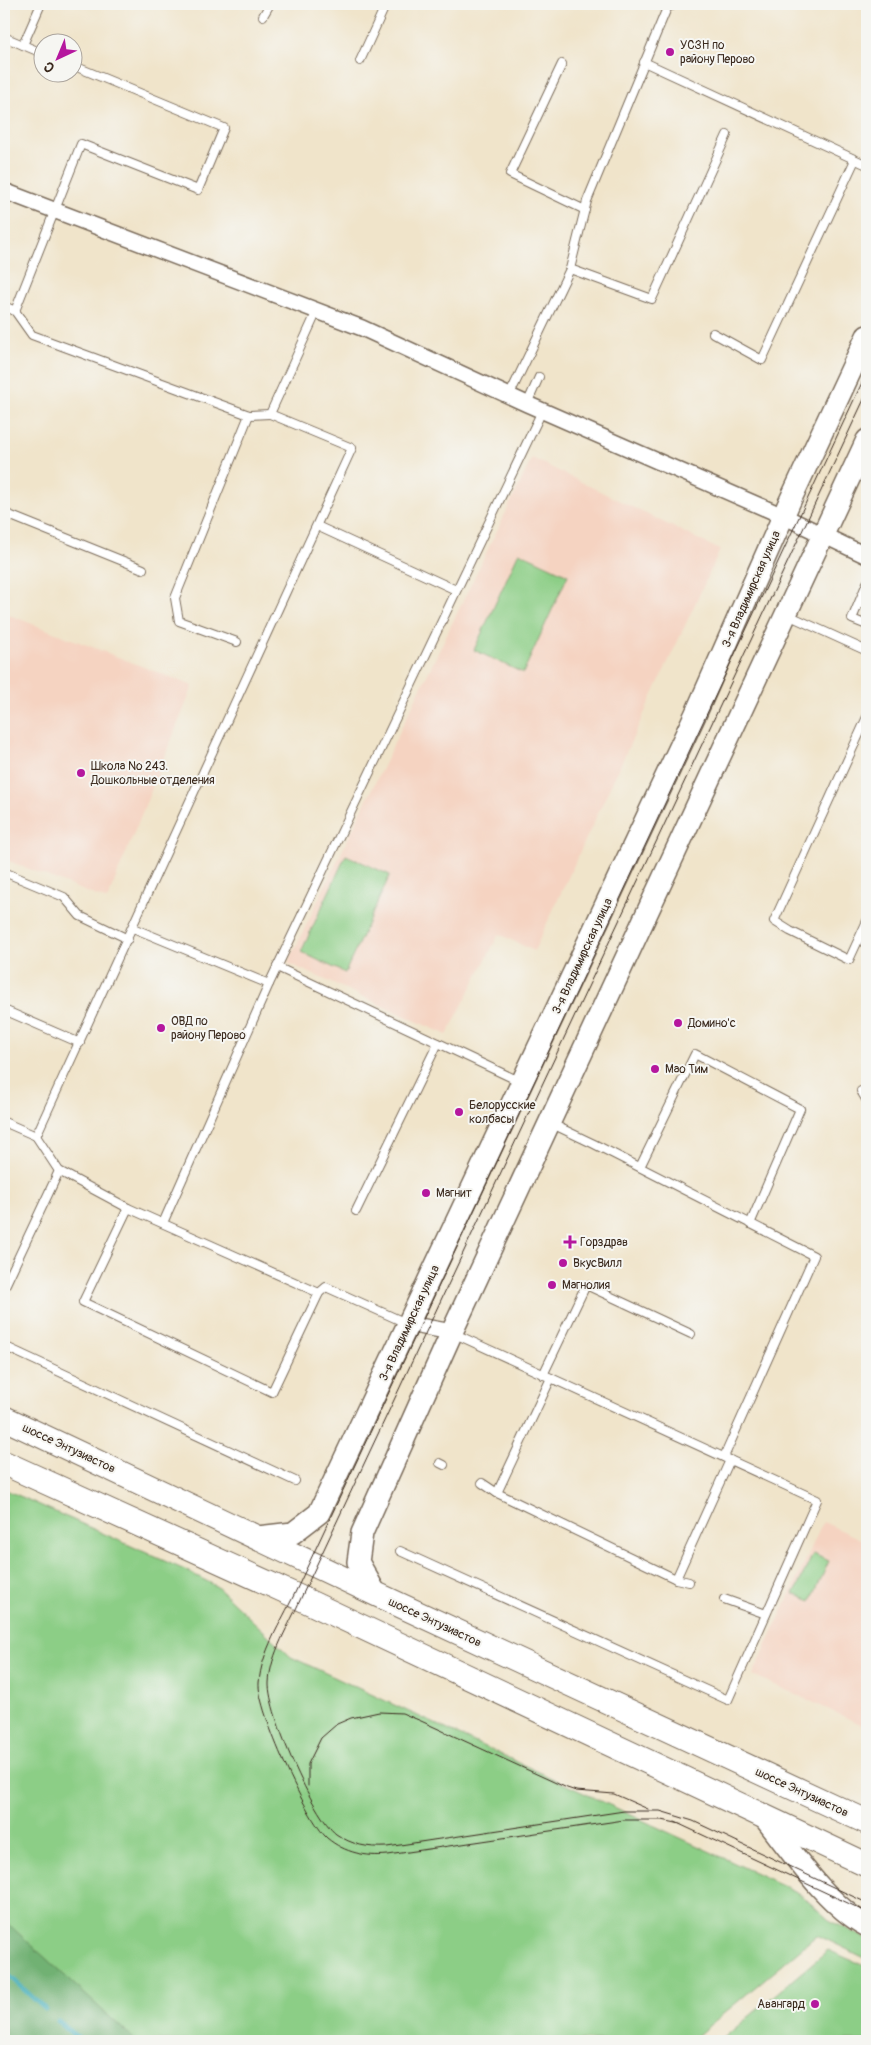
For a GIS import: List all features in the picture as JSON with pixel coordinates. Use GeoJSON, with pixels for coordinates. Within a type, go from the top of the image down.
{"type":"FeatureCollection","features":[{"type":"Feature","properties":{"kind":"main road","name":"шоссе Энтузиастов"},"geometry":{"type":"LineString","coordinates":[[4,1418],[376,1594],[867,1822]]}},
{"type":"Feature","properties":{"kind":"main road"},"geometry":{"type":"LineString","coordinates":[[4,1463],[302,1598],[867,1865]]}},
{"type":"Feature","properties":{"kind":"street"},"geometry":{"type":"LineString","coordinates":[[4,191],[362,328],[542,411],[783,516],[867,556]]}},
{"type":"Feature","properties":{"kind":"street","name":"3-я Владимирская улица"},"geometry":{"type":"LineString","coordinates":[[258,1538],[293,1533],[319,1513],[709,684],[783,516],[867,336]]}},
{"type":"Feature","properties":{"kind":"street"},"geometry":{"type":"LineString","coordinates":[[376,1594],[358,1562],[362,1533],[452,1332],[867,440]]}},
{"type":"Feature","properties":{"kind":"street"},"geometry":{"type":"LineString","coordinates":[[408,1324],[452,1332]]}},
{"type":"Feature","properties":{"kind":"street"},"geometry":{"type":"LineString","coordinates":[[763,1816],[829,1894],[848,1913],[867,1926]]}},
{"type":"Feature","properties":{"kind":"lane"},"geometry":{"type":"LineString","coordinates":[[24,45],[41,4]]}},
{"type":"Feature","properties":{"kind":"lane"},"geometry":{"type":"LineString","coordinates":[[263,16],[270,4]]}},
{"type":"Feature","properties":{"kind":"lane"},"geometry":{"type":"LineString","coordinates":[[360,62],[386,4]]}},
{"type":"Feature","properties":{"kind":"lane"},"geometry":{"type":"LineString","coordinates":[[509,396],[570,269],[585,210],[667,8],[676,4]]}},
{"type":"Feature","properties":{"kind":"lane"},"geometry":{"type":"LineString","coordinates":[[4,37],[32,49]]}},
{"type":"Feature","properties":{"kind":"lane"},"geometry":{"type":"LineString","coordinates":[[644,62],[867,165]]}},
{"type":"Feature","properties":{"kind":"lane"},"geometry":{"type":"LineString","coordinates":[[562,64],[510,174],[585,210]]}},
{"type":"Feature","properties":{"kind":"lane"},"geometry":{"type":"LineString","coordinates":[[15,310],[81,144],[198,190],[224,128],[82,69]]}},
{"type":"Feature","properties":{"kind":"lane"},"geometry":{"type":"LineString","coordinates":[[570,269],[652,299],[727,135]]}},
{"type":"Feature","properties":{"kind":"lane"},"geometry":{"type":"LineString","coordinates":[[713,334],[762,360],[855,160]]}},
{"type":"Feature","properties":{"kind":"lane"},"geometry":{"type":"LineString","coordinates":[[4,306],[15,310],[32,335],[248,415],[270,414],[352,448],[36,1136]]}},
{"type":"Feature","properties":{"kind":"lane"},"geometry":{"type":"LineString","coordinates":[[270,414],[317,311]]}},
{"type":"Feature","properties":{"kind":"lane"},"geometry":{"type":"LineString","coordinates":[[527,404],[539,377]]}},
{"type":"Feature","properties":{"kind":"lane"},"geometry":{"type":"LineString","coordinates":[[163,1223],[269,984],[542,411]]}},
{"type":"Feature","properties":{"kind":"lane"},"geometry":{"type":"LineString","coordinates":[[238,642],[179,621],[175,598],[248,415]]}},
{"type":"Feature","properties":{"kind":"lane"},"geometry":{"type":"LineString","coordinates":[[4,513],[143,569]]}},
{"type":"Feature","properties":{"kind":"lane"},"geometry":{"type":"LineString","coordinates":[[317,526],[456,590]]}},
{"type":"Feature","properties":{"kind":"lane"},"geometry":{"type":"LineString","coordinates":[[867,584],[852,619],[867,626]]}},
{"type":"Feature","properties":{"kind":"lane"},"geometry":{"type":"LineString","coordinates":[[786,614],[867,651]]}},
{"type":"Feature","properties":{"kind":"lane"},"geometry":{"type":"LineString","coordinates":[[867,717],[774,921],[849,960],[867,920]]}},
{"type":"Feature","properties":{"kind":"lane"},"geometry":{"type":"LineString","coordinates":[[4,872],[64,897],[80,916],[128,939]]}},
{"type":"Feature","properties":{"kind":"lane"},"geometry":{"type":"LineString","coordinates":[[132,928],[269,984]]}},
{"type":"Feature","properties":{"kind":"lane"},"geometry":{"type":"LineString","coordinates":[[277,967],[522,1083]]}},
{"type":"Feature","properties":{"kind":"lane"},"geometry":{"type":"LineString","coordinates":[[363,1008],[367,999]]}},
{"type":"Feature","properties":{"kind":"lane"},"geometry":{"type":"LineString","coordinates":[[4,1010],[80,1043]]}},
{"type":"Feature","properties":{"kind":"lane"},"geometry":{"type":"LineString","coordinates":[[356,1211],[438,1043]]}},
{"type":"Feature","properties":{"kind":"lane"},"geometry":{"type":"LineString","coordinates":[[640,1167],[695,1054],[800,1110],[750,1224]]}},
{"type":"Feature","properties":{"kind":"lane"},"geometry":{"type":"LineString","coordinates":[[861,1091],[867,1101]]}},
{"type":"Feature","properties":{"kind":"lane"},"geometry":{"type":"LineString","coordinates":[[4,1122],[36,1136],[59,1171],[128,1208],[319,1293]]}},
{"type":"Feature","properties":{"kind":"lane"},"geometry":{"type":"LineString","coordinates":[[549,1123],[814,1256],[676,1579]]}},
{"type":"Feature","properties":{"kind":"lane"},"geometry":{"type":"LineString","coordinates":[[4,1288],[59,1171]]}},
{"type":"Feature","properties":{"kind":"lane"},"geometry":{"type":"LineString","coordinates":[[128,1208],[83,1302],[272,1392],[319,1293],[326,1287],[408,1324]]}},
{"type":"Feature","properties":{"kind":"lane"},"geometry":{"type":"LineString","coordinates":[[543,1375],[586,1285],[691,1334]]}},
{"type":"Feature","properties":{"kind":"lane"},"geometry":{"type":"LineString","coordinates":[[400,1551],[728,1700],[817,1500],[452,1332]]}},
{"type":"Feature","properties":{"kind":"lane"},"geometry":{"type":"LineString","coordinates":[[4,1346],[295,1481]]}},
{"type":"Feature","properties":{"kind":"lane"},"geometry":{"type":"LineString","coordinates":[[497,1493],[551,1378]]}},
{"type":"Feature","properties":{"kind":"lane"},"geometry":{"type":"LineString","coordinates":[[482,1484],[676,1579],[689,1582]]}},
{"type":"Feature","properties":{"kind":"lane"},"geometry":{"type":"LineString","coordinates":[[724,1599],[766,1614]]}},
{"type":"Feature","properties":{"kind":"shaded area"},"geometry":{"type":"Polygon","coordinates":[[[532,458],[720,550],[534,951],[499,934],[447,1035],[288,963],[532,458]]]}},
{"type":"Feature","properties":{"kind":"shaded area","name":"Школа № 243. Дошкольные отделения"},"geometry":{"type":"Polygon","coordinates":[[[4,613],[193,686],[107,900],[4,859],[4,613]]]}},
{"type":"Feature","properties":{"kind":"shaded area"},"geometry":{"type":"Polygon","coordinates":[[[823,1522],[867,1542],[867,1727],[753,1675],[823,1522]]]}},
{"type":"Feature","properties":{"kind":"green space"},"geometry":{"type":"Polygon","coordinates":[[[519,552],[568,575],[523,673],[474,650],[519,552]]]}},
{"type":"Feature","properties":{"kind":"green space"},"geometry":{"type":"Polygon","coordinates":[[[346,855],[390,875],[345,973],[301,952],[346,855]]]}},
{"type":"Feature","properties":{"kind":"green space"},"geometry":{"type":"Polygon","coordinates":[[[4,1489],[187,1571],[216,1586],[291,1657],[799,1893],[829,1920],[867,1939],[867,1959],[817,1935],[691,2041],[4,2041],[4,1489]]]}},
{"type":"Feature","properties":{"kind":"green space"},"geometry":{"type":"Polygon","coordinates":[[[813,1554],[829,1561],[811,1601],[794,1594],[813,1554]]]}},
{"type":"Feature","properties":{"kind":"green space"},"geometry":{"type":"Polygon","coordinates":[[[4,1920],[136,2041],[4,2041],[4,1920]]]}},
{"type":"Feature","properties":{"kind":"green space","name":"Авангард"},"geometry":{"type":"Polygon","coordinates":[[[828,1950],[867,1967],[867,2041],[720,2041],[828,1950]]]}},
{"type":"Feature","properties":{"kind":"waterway"},"geometry":{"type":"LineString","coordinates":[[4,1971],[45,2009]]}},
{"type":"Feature","properties":{"kind":"waterway"},"geometry":{"type":"LineString","coordinates":[[58,2021],[81,2041]]}},
{"type":"Feature","properties":{"kind":"tram line"},"geometry":{"type":"LineString","coordinates":[[681,1824],[662,1820],[624,1820],[388,1855],[356,1853],[341,1847],[327,1838],[308,1810],[274,1739],[266,1716],[259,1683],[263,1660],[272,1638],[294,1595],[867,372]]}},
{"type":"Feature","properties":{"kind":"tram line"},"geometry":{"type":"LineString","coordinates":[[867,393],[281,1639],[273,1661],[269,1683],[276,1717],[304,1786],[326,1824],[336,1834],[354,1843],[373,1847],[387,1847],[624,1811],[660,1811],[693,1821],[867,1903]]}},
{"type":"Feature","properties":{"kind":"tram line"},"geometry":{"type":"LineString","coordinates":[[308,1786],[308,1764],[321,1738],[337,1724],[351,1718],[379,1712],[402,1713],[567,1788],[576,1791],[614,1794],[648,1809]]}},
{"type":"Feature","properties":{"kind":"tram line"},"geometry":{"type":"LineString","coordinates":[[675,1822],[867,1912]]}},
{"type":"Feature","properties":{"kind":"place","name":"УСЗН по району Перово"},"geometry":{"type":"Point","coordinates":[670,52]}},
{"type":"Feature","properties":{"kind":"place","name":"Школа № 243. Дошкольные отделения"},"geometry":{"type":"Point","coordinates":[81,773]}},
{"type":"Feature","properties":{"kind":"place","name":"Домино'c"},"geometry":{"type":"Point","coordinates":[678,1023]}},
{"type":"Feature","properties":{"kind":"place","name":"ОВД по району Перово"},"geometry":{"type":"Point","coordinates":[161,1028]}},
{"type":"Feature","properties":{"kind":"place","name":"Мао Тим"},"geometry":{"type":"Point","coordinates":[655,1069]}},
{"type":"Feature","properties":{"kind":"place","name":"Белорусские колбасы"},"geometry":{"type":"Point","coordinates":[459,1112]}},
{"type":"Feature","properties":{"kind":"place","name":"Магнит"},"geometry":{"type":"Point","coordinates":[426,1193]}},
{"type":"Feature","properties":{"kind":"place","name":"Горздрав"},"geometry":{"type":"Point","coordinates":[570,1242]}},
{"type":"Feature","properties":{"kind":"place","name":"ВкусВилл"},"geometry":{"type":"Point","coordinates":[563,1263]}},
{"type":"Feature","properties":{"kind":"place","name":"Магнолия"},"geometry":{"type":"Point","coordinates":[552,1285]}},
{"type":"Feature","properties":{"kind":"place","name":"Авангард"},"geometry":{"type":"Point","coordinates":[815,2004]}}]}
